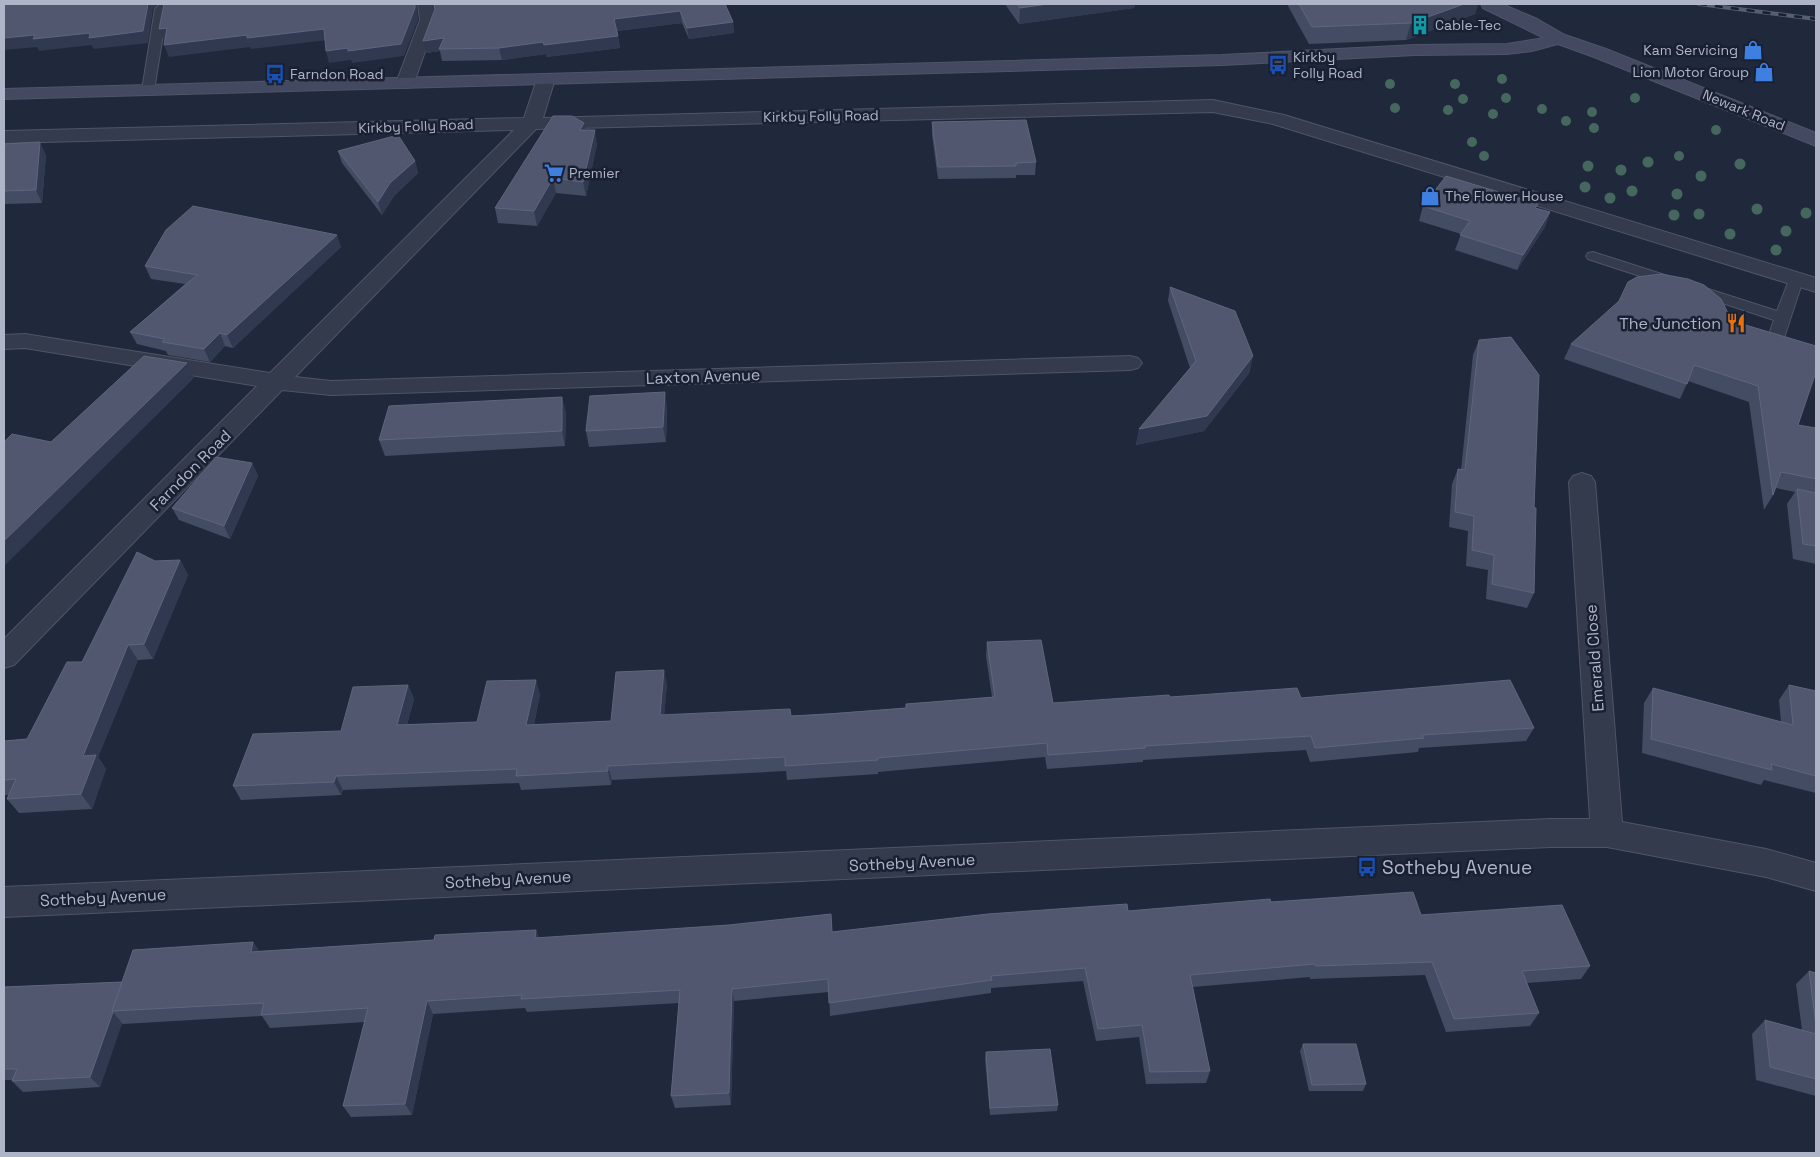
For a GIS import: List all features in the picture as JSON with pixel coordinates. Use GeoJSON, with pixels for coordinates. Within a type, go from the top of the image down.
{"type":"FeatureCollection","features":[{"type":"Feature","properties":{"kind":"main road","name":"Newark Road"},"geometry":{"type":"LineString","coordinates":[[1489,4],[1531,23],[1559,39],[1700,92],[1816,140]]}},
{"type":"Feature","properties":{"kind":"main road"},"geometry":{"type":"LineString","coordinates":[[4,94],[1212,60],[1415,50],[1507,49],[1559,39]]}},
{"type":"Feature","properties":{"kind":"street"},"geometry":{"type":"LineString","coordinates":[[405,83],[428,20],[426,4]]}},
{"type":"Feature","properties":{"kind":"street","name":"Farndon Road"},"geometry":{"type":"LineString","coordinates":[[4,656],[532,122],[546,79]]}},
{"type":"Feature","properties":{"kind":"street","name":"Kirkby Folly Road"},"geometry":{"type":"LineString","coordinates":[[4,137],[1213,106],[1277,119],[1806,283]]}},
{"type":"Feature","properties":{"kind":"street","name":"Laxton Avenue"},"geometry":{"type":"LineString","coordinates":[[4,342],[24,341],[277,382],[331,388],[1130,363]]}},
{"type":"Feature","properties":{"kind":"street","name":"Emerald Close"},"geometry":{"type":"LineString","coordinates":[[1582,482],[1607,833]]}},
{"type":"Feature","properties":{"kind":"street","name":"Sotheby Avenue"},"geometry":{"type":"LineString","coordinates":[[4,902],[1550,833],[1607,833],[1766,863],[1816,877]]}},
{"type":"Feature","properties":{"kind":"lane"},"geometry":{"type":"LineString","coordinates":[[148,90],[162,8],[166,4]]}},
{"type":"Feature","properties":{"kind":"lane"},"geometry":{"type":"LineString","coordinates":[[1593,256],[1782,318]]}},
{"type":"Feature","properties":{"kind":"lane"},"geometry":{"type":"LineString","coordinates":[[1806,283],[1782,318],[1774,343],[1816,355]]}},
{"type":"Feature","properties":{"kind":"building"},"geometry":{"type":"Polygon","coordinates":[[[4,4],[148,4],[143,31],[89,38],[90,33],[33,39],[35,35],[4,38],[4,4]]]}},
{"type":"Feature","properties":{"kind":"building"},"geometry":{"type":"Polygon","coordinates":[[[164,4],[415,4],[415,8],[401,44],[348,51],[348,48],[326,51],[324,29],[247,38],[247,35],[164,45],[167,28],[159,29],[164,4]]]}},
{"type":"Feature","properties":{"kind":"building"},"geometry":{"type":"Polygon","coordinates":[[[434,4],[725,4],[733,22],[687,28],[680,11],[614,19],[618,36],[544,45],[543,42],[499,48],[439,49],[444,38],[423,41],[435,9],[434,4]]]}},
{"type":"Feature","properties":{"kind":"building"},"geometry":{"type":"Polygon","coordinates":[[[1017,4],[1048,4],[1020,8],[1017,4]]]}},
{"type":"Feature","properties":{"kind":"building"},"geometry":{"type":"Polygon","coordinates":[[[1299,4],[1464,4],[1411,23],[1312,27],[1299,4]]]}},
{"type":"Feature","properties":{"kind":"building"},"geometry":{"type":"Polygon","coordinates":[[[553,116],[572,116],[584,123],[580,130],[595,130],[583,182],[553,178],[534,211],[495,208],[553,116]]]}},
{"type":"Feature","properties":{"kind":"building"},"geometry":{"type":"Polygon","coordinates":[[[1026,120],[1036,162],[1016,163],[1016,166],[938,167],[932,122],[1026,120]]]}},
{"type":"Feature","properties":{"kind":"building"},"geometry":{"type":"Polygon","coordinates":[[[398,135],[415,161],[390,183],[378,202],[338,151],[398,135]]]}},
{"type":"Feature","properties":{"kind":"building"},"geometry":{"type":"Polygon","coordinates":[[[40,142],[36,190],[4,191],[4,144],[40,142]]]}},
{"type":"Feature","properties":{"kind":"building"},"geometry":{"type":"Polygon","coordinates":[[[1446,176],[1538,204],[1535,208],[1550,212],[1523,255],[1460,235],[1470,221],[1423,206],[1446,176]]]}},
{"type":"Feature","properties":{"kind":"building"},"geometry":{"type":"Polygon","coordinates":[[[193,206],[337,235],[227,335],[220,333],[204,349],[162,342],[165,339],[130,332],[197,275],[145,266],[166,230],[193,206]]]}},
{"type":"Feature","properties":{"kind":"building","name":"The Junction"},"geometry":{"type":"Polygon","coordinates":[[[1661,274],[1688,279],[1704,285],[1721,299],[1732,321],[1816,346],[1816,372],[1798,425],[1816,428],[1816,479],[1781,472],[1773,495],[1758,386],[1694,365],[1687,384],[1571,344],[1619,301],[1628,282],[1637,277],[1661,274]]]}},
{"type":"Feature","properties":{"kind":"building"},"geometry":{"type":"Polygon","coordinates":[[[1170,287],[1235,311],[1253,356],[1207,416],[1139,429],[1196,361],[1170,287]]]}},
{"type":"Feature","properties":{"kind":"building"},"geometry":{"type":"Polygon","coordinates":[[[1511,337],[1539,375],[1534,508],[1536,508],[1534,593],[1492,584],[1494,555],[1472,550],[1474,516],[1455,512],[1458,469],[1465,470],[1479,340],[1511,337]]]}},
{"type":"Feature","properties":{"kind":"building"},"geometry":{"type":"Polygon","coordinates":[[[144,356],[187,363],[4,541],[4,442],[12,434],[51,442],[144,356]]]}},
{"type":"Feature","properties":{"kind":"building"},"geometry":{"type":"Polygon","coordinates":[[[665,392],[663,427],[586,431],[590,396],[665,392]]]}},
{"type":"Feature","properties":{"kind":"building"},"geometry":{"type":"Polygon","coordinates":[[[562,397],[562,431],[379,440],[389,406],[562,397]]]}},
{"type":"Feature","properties":{"kind":"building"},"geometry":{"type":"Polygon","coordinates":[[[216,457],[252,463],[224,526],[172,508],[216,457]]]}},
{"type":"Feature","properties":{"kind":"building"},"geometry":{"type":"Polygon","coordinates":[[[1797,489],[1816,493],[1816,546],[1803,544],[1797,489]]]}},
{"type":"Feature","properties":{"kind":"building"},"geometry":{"type":"Polygon","coordinates":[[[137,552],[155,561],[180,560],[144,644],[128,645],[83,756],[96,755],[81,794],[7,799],[16,779],[4,780],[4,741],[27,739],[67,662],[82,662],[137,552]]]}},
{"type":"Feature","properties":{"kind":"building"},"geometry":{"type":"Polygon","coordinates":[[[1041,640],[1053,703],[1297,688],[1301,698],[1510,680],[1534,728],[1422,735],[1424,738],[1315,748],[1311,736],[1145,746],[1145,748],[1048,755],[1047,743],[877,758],[878,760],[785,766],[785,757],[608,766],[608,771],[516,776],[517,769],[336,776],[334,782],[233,786],[253,734],[341,731],[353,687],[408,685],[397,725],[477,722],[487,681],[536,680],[526,725],[611,721],[616,672],[664,670],[660,715],[790,709],[791,716],[829,714],[906,708],[906,704],[995,697],[987,642],[1041,640]]]}},
{"type":"Feature","properties":{"kind":"building"},"geometry":{"type":"Polygon","coordinates":[[[1789,685],[1816,691],[1816,776],[1771,764],[1772,770],[1651,739],[1653,688],[1793,725],[1789,685]]]}},
{"type":"Feature","properties":{"kind":"building"},"geometry":{"type":"Polygon","coordinates":[[[1413,892],[1421,915],[1562,905],[1590,966],[1522,971],[1539,1013],[1454,1019],[1432,962],[1316,966],[1315,964],[1190,975],[1210,1071],[1150,1072],[1142,1025],[1098,1029],[1085,968],[991,976],[992,980],[829,1003],[828,979],[732,989],[729,1093],[671,1096],[680,990],[521,999],[522,995],[427,1001],[405,1104],[343,1106],[368,1008],[261,1015],[264,1003],[112,1011],[133,950],[253,942],[251,952],[434,940],[435,935],[536,930],[535,938],[729,925],[831,914],[832,932],[988,914],[1127,904],[1128,911],[1270,899],[1271,902],[1413,892]]]}},
{"type":"Feature","properties":{"kind":"building"},"geometry":{"type":"Polygon","coordinates":[[[1809,971],[1816,973],[1816,1025],[1809,971]]]}},
{"type":"Feature","properties":{"kind":"building"},"geometry":{"type":"Polygon","coordinates":[[[122,982],[90,1077],[12,1081],[17,1069],[4,1069],[4,987],[122,982]]]}},
{"type":"Feature","properties":{"kind":"building"},"geometry":{"type":"Polygon","coordinates":[[[1765,1020],[1816,1034],[1816,1079],[1770,1067],[1765,1020]]]}},
{"type":"Feature","properties":{"kind":"building"},"geometry":{"type":"Polygon","coordinates":[[[1303,1044],[1356,1044],[1366,1084],[1312,1085],[1303,1044]]]}},
{"type":"Feature","properties":{"kind":"building"},"geometry":{"type":"Polygon","coordinates":[[[1050,1049],[1058,1105],[990,1108],[986,1052],[1050,1049]]]}},
{"type":"Feature","properties":{"kind":"railway"},"geometry":{"type":"LineString","coordinates":[[1699,4],[1816,19]]}},
{"type":"Feature","properties":{"kind":"place","name":"Cable-Tec"},"geometry":{"type":"Point","coordinates":[1420,25]}},
{"type":"Feature","properties":{"kind":"place","name":"Kam Servicing"},"geometry":{"type":"Point","coordinates":[1753,50]}},
{"type":"Feature","properties":{"kind":"place","name":"Kirkby Folly Road"},"geometry":{"type":"Point","coordinates":[1278,65]}},
{"type":"Feature","properties":{"kind":"place","name":"Lion Motor Group"},"geometry":{"type":"Point","coordinates":[1764,72]}},
{"type":"Feature","properties":{"kind":"place","name":"Farndon Road"},"geometry":{"type":"Point","coordinates":[275,74]}},
{"type":"Feature","properties":{"kind":"place","name":"Premier"},"geometry":{"type":"Point","coordinates":[554,173]}},
{"type":"Feature","properties":{"kind":"place","name":"The Flower House"},"geometry":{"type":"Point","coordinates":[1430,196]}},
{"type":"Feature","properties":{"kind":"place","name":"The Junction"},"geometry":{"type":"Point","coordinates":[1736,323]}},
{"type":"Feature","properties":{"kind":"place","name":"Sotheby Avenue"},"geometry":{"type":"Point","coordinates":[1367,867]}}]}
